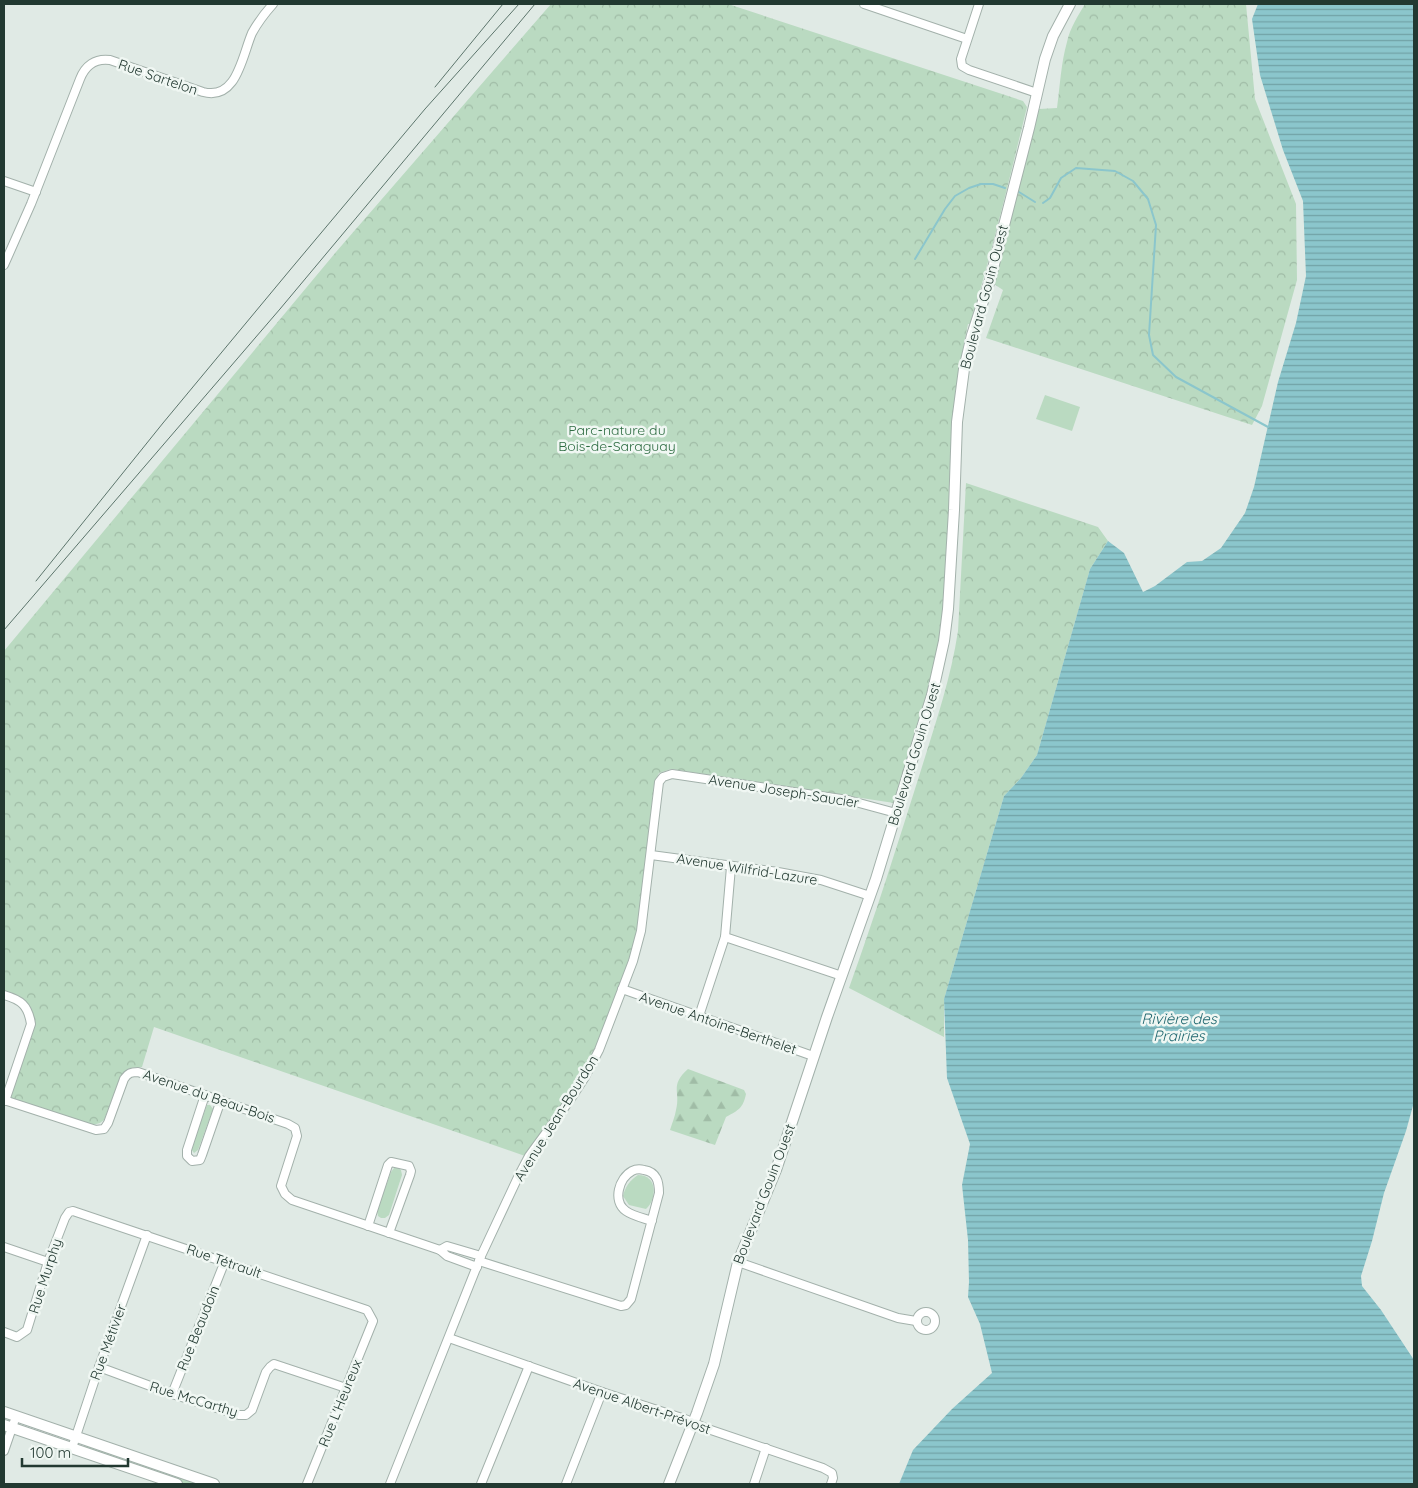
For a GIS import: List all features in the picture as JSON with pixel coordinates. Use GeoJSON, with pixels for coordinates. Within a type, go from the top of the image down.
{"type":"FeatureCollection","features":[{"type":"Feature","properties":{"kind":"street","name":"Rue Sartelon"},"geometry":{"type":"LineString","coordinates":[[4,265],[36,192],[80,79],[84,70],[89,65],[99,60],[110,60],[203,92],[211,94],[220,93],[233,81],[255,28],[273,4]]}},
{"type":"Feature","properties":{"kind":"street"},"geometry":{"type":"LineString","coordinates":[[864,4],[967,39]]}},
{"type":"Feature","properties":{"kind":"street"},"geometry":{"type":"LineString","coordinates":[[979,4],[961,64],[969,70],[1037,93]]}},
{"type":"Feature","properties":{"kind":"street","name":"Boulevard Gouin Ouest"},"geometry":{"type":"LineString","coordinates":[[669,1484],[707,1386],[718,1350],[738,1262],[776,1170],[813,1056],[870,896],[932,695],[945,634],[951,581],[957,422],[964,369],[972,335],[990,280],[1050,45],[1070,4]]}},
{"type":"Feature","properties":{"kind":"street"},"geometry":{"type":"LineString","coordinates":[[4,181],[36,192]]}},
{"type":"Feature","properties":{"kind":"street","name":"Avenue Joseph-Saucier"},"geometry":{"type":"LineString","coordinates":[[672,774],[848,800],[896,813]]}},
{"type":"Feature","properties":{"kind":"street","name":"Avenue Jean-Bourdon"},"geometry":{"type":"LineString","coordinates":[[390,1484],[479,1262],[519,1175],[529,1156],[570,1100],[598,1050],[633,961],[641,931],[659,782],[663,777],[672,774]]}},
{"type":"Feature","properties":{"kind":"street","name":"Avenue Wilfrid-Lazure"},"geometry":{"type":"LineString","coordinates":[[651,855],[778,872],[821,880],[870,896]]}},
{"type":"Feature","properties":{"kind":"street"},"geometry":{"type":"LineString","coordinates":[[699,1016],[725,937],[731,867]]}},
{"type":"Feature","properties":{"kind":"street"},"geometry":{"type":"LineString","coordinates":[[725,937],[842,976]]}},
{"type":"Feature","properties":{"kind":"street","name":"Avenue Antoine-Berthelet"},"geometry":{"type":"LineString","coordinates":[[622,989],[813,1056]]}},
{"type":"Feature","properties":{"kind":"street"},"geometry":{"type":"LineString","coordinates":[[4,995],[22,1002],[30,1015],[32,1024],[4,1100]]}},
{"type":"Feature","properties":{"kind":"street","name":"Avenue du Beau-Bois"},"geometry":{"type":"LineString","coordinates":[[4,1100],[96,1130],[104,1129],[124,1079],[127,1074],[138,1072],[221,1100],[295,1128],[297,1136],[281,1186],[285,1194],[292,1200],[440,1250],[447,1256],[479,1262],[621,1306],[626,1305],[631,1299],[652,1221],[659,1193],[658,1179],[655,1175],[647,1170],[639,1169],[632,1171],[623,1181],[618,1192],[618,1200],[625,1211],[652,1221]]}},
{"type":"Feature","properties":{"kind":"street"},"geometry":{"type":"LineString","coordinates":[[205,1095],[187,1150],[187,1156],[192,1161],[200,1160],[221,1100]]}},
{"type":"Feature","properties":{"kind":"street"},"geometry":{"type":"LineString","coordinates":[[368,1226],[388,1165],[391,1162],[396,1162],[409,1166],[410,1175],[389,1233]]}},
{"type":"Feature","properties":{"kind":"street","name":"Rue Tétrault"},"geometry":{"type":"LineString","coordinates":[[69,1212],[78,1212],[367,1310],[373,1321]]}},
{"type":"Feature","properties":{"kind":"street","name":"Rue Murphy"},"geometry":{"type":"LineString","coordinates":[[4,1332],[17,1337],[27,1330],[48,1262],[64,1218],[69,1212]]}},
{"type":"Feature","properties":{"kind":"street","name":"Rue Métivier"},"geometry":{"type":"LineString","coordinates":[[72,1448],[99,1367],[147,1236]]}},
{"type":"Feature","properties":{"kind":"street","name":"Avenue du Beau-Bois"},"geometry":{"type":"LineString","coordinates":[[440,1250],[447,1246],[479,1262]]}},
{"type":"Feature","properties":{"kind":"street"},"geometry":{"type":"LineString","coordinates":[[4,1247],[48,1262]]}},
{"type":"Feature","properties":{"kind":"street","name":"Rue Beaudoin"},"geometry":{"type":"LineString","coordinates":[[172,1394],[225,1262]]}},
{"type":"Feature","properties":{"kind":"street"},"geometry":{"type":"LineString","coordinates":[[738,1262],[898,1318],[916,1321]]}},
{"type":"Feature","properties":{"kind":"street","name":"Rue L'Heureux"},"geometry":{"type":"LineString","coordinates":[[307,1484],[373,1321]]}},
{"type":"Feature","properties":{"kind":"street","name":"Avenue Albert-Prévost"},"geometry":{"type":"LineString","coordinates":[[449,1338],[823,1468],[830,1471],[833,1476],[831,1484]]}},
{"type":"Feature","properties":{"kind":"street","name":"Rue McCarthy"},"geometry":{"type":"LineString","coordinates":[[99,1367],[172,1394],[239,1415],[246,1415],[252,1410],[266,1372],[274,1364],[346,1388]]}},
{"type":"Feature","properties":{"kind":"street"},"geometry":{"type":"LineString","coordinates":[[481,1484],[529,1366]]}},
{"type":"Feature","properties":{"kind":"street"},"geometry":{"type":"LineString","coordinates":[[566,1484],[602,1392]]}},
{"type":"Feature","properties":{"kind":"street"},"geometry":{"type":"LineString","coordinates":[[4,1412],[214,1484]]}},
{"type":"Feature","properties":{"kind":"street"},"geometry":{"type":"LineString","coordinates":[[4,1451],[8,1426],[16,1416]]}},
{"type":"Feature","properties":{"kind":"street"},"geometry":{"type":"LineString","coordinates":[[8,1426],[177,1484]]}},
{"type":"Feature","properties":{"kind":"street"},"geometry":{"type":"LineString","coordinates":[[754,1484],[766,1448]]}},
{"type":"Feature","properties":{"kind":"green space","name":"Parc-nature du Bois-de-Saraguay"},"geometry":{"type":"Polygon","coordinates":[[[551,4],[728,4],[1023,101],[1027,107],[986,270],[970,324],[968,324],[956,402],[947,560],[939,646],[919,724],[894,803],[671,769],[659,773],[654,784],[639,921],[634,945],[605,1028],[577,1085],[525,1156],[154,1027],[142,1067],[130,1068],[121,1075],[104,1120],[100,1123],[93,1125],[9,1098],[35,1024],[32,1010],[26,1002],[17,996],[4,992],[4,651],[336,252],[551,4]]]}},
{"type":"Feature","properties":{"kind":"green space"},"geometry":{"type":"Polygon","coordinates":[[[1085,4],[1246,4],[1255,99],[1296,204],[1297,280],[1262,406],[1252,425],[986,338],[1003,290],[994,284],[1039,109],[1057,108],[1068,37],[1074,22],[1085,4]]]}},
{"type":"Feature","properties":{"kind":"green space"},"geometry":{"type":"Polygon","coordinates":[[[1045,395],[1080,407],[1072,431],[1036,419],[1045,395]]]}},
{"type":"Feature","properties":{"kind":"green space"},"geometry":{"type":"Polygon","coordinates":[[[966,483],[1098,527],[1108,541],[1090,569],[1037,755],[1021,778],[1004,796],[944,999],[944,1037],[849,988],[904,825],[947,684],[958,631],[966,483]]]}},
{"type":"Feature","properties":{"kind":"green space"},"geometry":{"type":"Polygon","coordinates":[[[688,1069],[744,1090],[746,1094],[740,1108],[726,1117],[715,1145],[670,1130],[677,1103],[677,1084],[688,1069]]]}},
{"type":"Feature","properties":{"kind":"green space"},"geometry":{"type":"Polygon","coordinates":[[[207,1105],[210,1105],[213,1109],[198,1150],[194,1153],[191,1149],[207,1105]]]}},
{"type":"Feature","properties":{"kind":"green space"},"geometry":{"type":"Polygon","coordinates":[[[394,1168],[401,1170],[402,1175],[389,1215],[381,1218],[378,1216],[377,1211],[394,1168]]]}},
{"type":"Feature","properties":{"kind":"green space"},"geometry":{"type":"Polygon","coordinates":[[[638,1175],[649,1179],[654,1188],[650,1205],[646,1209],[629,1205],[623,1196],[628,1184],[638,1175]]]}},
{"type":"Feature","properties":{"kind":"green space"},"geometry":{"type":"Polygon","coordinates":[[[86,1443],[205,1484],[185,1484],[84,1449],[86,1443]]]}},
{"type":"Feature","properties":{"kind":"water","name":"Rivière des Prairies"},"geometry":{"type":"Polygon","coordinates":[[[1258,4],[1414,4],[1414,1102],[1384,1193],[1361,1276],[1362,1286],[1381,1310],[1414,1360],[1414,1484],[899,1484],[913,1450],[952,1409],[992,1373],[980,1324],[968,1297],[968,1240],[962,1185],[970,1144],[947,1078],[944,999],[1004,796],[1021,778],[1037,755],[1090,569],[1108,541],[1124,553],[1143,592],[1155,586],[1187,562],[1202,561],[1221,548],[1245,513],[1254,487],[1278,382],[1296,323],[1306,276],[1303,201],[1283,150],[1260,75],[1252,19],[1258,4]]]}},
{"type":"Feature","properties":{"kind":"waterway"},"geometry":{"type":"LineString","coordinates":[[1043,203],[1050,198],[1061,178],[1076,168],[1115,171],[1133,181],[1148,199],[1156,225],[1149,335],[1153,355],[1176,377],[1268,427]]}},
{"type":"Feature","properties":{"kind":"waterway"},"geometry":{"type":"LineString","coordinates":[[915,259],[955,196],[981,184],[993,184],[1005,188]]}},
{"type":"Feature","properties":{"kind":"waterway"},"geometry":{"type":"LineString","coordinates":[[1019,192],[1035,202]]}},
{"type":"Feature","properties":{"kind":"tram line"},"geometry":{"type":"LineString","coordinates":[[435,87],[503,4]]}},
{"type":"Feature","properties":{"kind":"tram line"},"geometry":{"type":"LineString","coordinates":[[36,581],[163,423],[290,270],[425,109],[519,4]]}},
{"type":"Feature","properties":{"kind":"tram line"},"geometry":{"type":"LineString","coordinates":[[4,630],[280,309],[535,4]]}}]}
